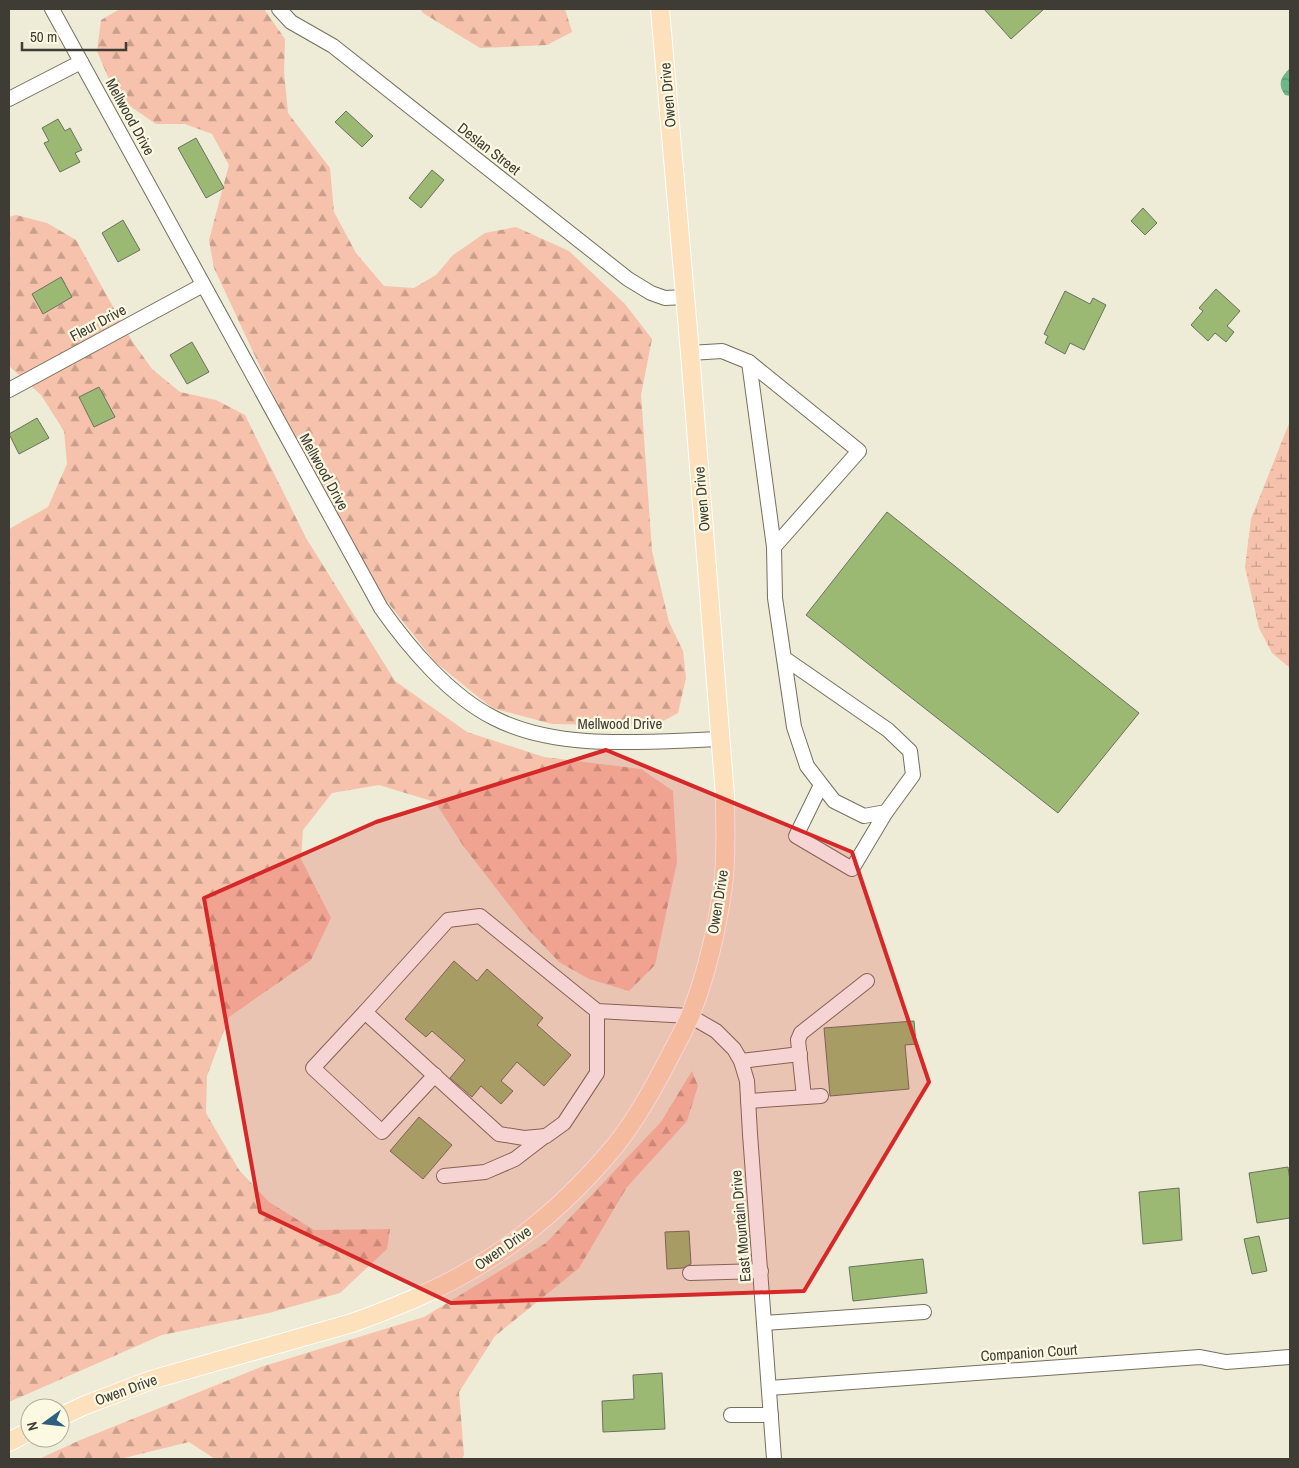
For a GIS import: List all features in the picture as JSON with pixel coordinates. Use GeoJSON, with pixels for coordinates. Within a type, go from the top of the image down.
{"type":"FeatureCollection","features":[{"type":"Feature","properties":{"kind":"main road","name":"Owen Drive"},"geometry":{"type":"LineString","coordinates":[[70,1412],[151,1380],[375,1315],[420,1296],[476,1267],[533,1227],[589,1174],[616,1145],[657,1082],[690,1016],[705,971],[723,886],[726,843],[722,740],[660,9]]}},
{"type":"Feature","properties":{"kind":"street","name":"Mellwood Drive"},"geometry":{"type":"LineString","coordinates":[[52,9],[381,608],[399,634],[448,685],[475,707],[514,727],[551,737],[600,742],[722,740]]}},
{"type":"Feature","properties":{"kind":"street","name":"Deslan Street"},"geometry":{"type":"LineString","coordinates":[[279,9],[291,22],[333,46],[628,279],[651,293],[665,298],[685,297]]}},
{"type":"Feature","properties":{"kind":"street"},"geometry":{"type":"LineString","coordinates":[[9,99],[81,62]]}},
{"type":"Feature","properties":{"kind":"street","name":"Fleur Drive"},"geometry":{"type":"LineString","coordinates":[[9,390],[203,286]]}},
{"type":"Feature","properties":{"kind":"street"},"geometry":{"type":"LineString","coordinates":[[690,353],[722,351],[749,362],[860,451],[774,547]]}},
{"type":"Feature","properties":{"kind":"street"},"geometry":{"type":"LineString","coordinates":[[749,362],[774,547],[775,598],[794,727],[807,766],[834,801],[864,816],[886,812]]}},
{"type":"Feature","properties":{"kind":"street"},"geometry":{"type":"LineString","coordinates":[[784,658],[888,730],[910,751],[913,775],[886,812],[852,869],[796,836],[821,785]]}},
{"type":"Feature","properties":{"kind":"street"},"geometry":{"type":"LineString","coordinates":[[435,1076],[382,1132],[313,1068],[448,920],[480,916],[597,1011],[690,1016]]}},
{"type":"Feature","properties":{"kind":"street"},"geometry":{"type":"LineString","coordinates":[[804,1097],[798,1040],[803,1030],[867,981]]}},
{"type":"Feature","properties":{"kind":"street"},"geometry":{"type":"LineString","coordinates":[[444,1176],[485,1172],[515,1159],[564,1123],[596,1073],[597,1011]]}},
{"type":"Feature","properties":{"kind":"street"},"geometry":{"type":"LineString","coordinates":[[365,1012],[498,1134],[524,1138],[546,1136]]}},
{"type":"Feature","properties":{"kind":"street","name":"East Mountain Drive"},"geometry":{"type":"LineString","coordinates":[[690,1016],[716,1031],[734,1049],[741,1061],[747,1081],[774,1459]]}},
{"type":"Feature","properties":{"kind":"street"},"geometry":{"type":"LineString","coordinates":[[741,1061],[800,1054]]}},
{"type":"Feature","properties":{"kind":"street"},"geometry":{"type":"LineString","coordinates":[[748,1101],[821,1096]]}},
{"type":"Feature","properties":{"kind":"street"},"geometry":{"type":"LineString","coordinates":[[690,1273],[761,1271]]}},
{"type":"Feature","properties":{"kind":"street"},"geometry":{"type":"LineString","coordinates":[[764,1323],[924,1312]]}},
{"type":"Feature","properties":{"kind":"street","name":"Companion Court"},"geometry":{"type":"LineString","coordinates":[[769,1388],[1200,1357],[1226,1362],[1290,1357]]}},
{"type":"Feature","properties":{"kind":"street"},"geometry":{"type":"LineString","coordinates":[[731,1416],[771,1415]]}},
{"type":"Feature","properties":{"kind":"highlighted area"},"geometry":{"type":"Polygon","coordinates":[[[606,750],[852,852],[929,1082],[804,1291],[451,1303],[260,1212],[204,898],[376,822],[606,750]]]}},
{"type":"Feature","properties":{"kind":"green space"},"geometry":{"type":"Polygon","coordinates":[[[120,9],[264,9],[285,39],[284,72],[288,113],[330,168],[334,212],[356,253],[384,286],[414,288],[436,275],[453,255],[485,233],[516,227],[569,251],[625,304],[652,339],[641,395],[652,551],[669,622],[683,651],[686,678],[678,713],[654,726],[552,724],[492,708],[435,662],[378,590],[285,420],[214,268],[209,240],[229,165],[212,134],[185,124],[156,124],[127,104],[108,77],[97,51],[101,20],[120,9]]]}},
{"type":"Feature","properties":{"kind":"green space"},"geometry":{"type":"Polygon","coordinates":[[[420,9],[565,9],[572,32],[547,45],[480,48],[423,13],[420,9]]]}},
{"type":"Feature","properties":{"kind":"green space"},"geometry":{"type":"Polygon","coordinates":[[[16,215],[47,223],[76,240],[132,341],[152,369],[180,392],[216,400],[245,415],[306,538],[395,681],[467,732],[544,757],[641,769],[673,791],[677,862],[655,965],[629,991],[589,979],[559,962],[527,928],[464,847],[435,802],[379,785],[332,793],[303,830],[301,859],[331,918],[311,960],[229,1017],[207,1076],[206,1113],[239,1170],[269,1202],[314,1230],[390,1229],[387,1249],[340,1293],[269,1313],[162,1335],[9,1402],[9,529],[48,507],[67,464],[64,431],[41,395],[9,366],[9,217],[16,215]]]}},
{"type":"Feature","properties":{"kind":"green space"},"geometry":{"type":"Polygon","coordinates":[[[1290,421],[1290,668],[1272,653],[1259,628],[1245,567],[1251,519],[1290,421]]]}},
{"type":"Feature","properties":{"kind":"green space"},"geometry":{"type":"Polygon","coordinates":[[[692,1071],[698,1086],[687,1121],[627,1187],[579,1268],[495,1336],[459,1392],[464,1455],[462,1459],[215,1459],[189,1442],[120,1459],[39,1459],[63,1448],[70,1448],[70,1445],[78,1441],[261,1367],[424,1317],[546,1243],[661,1122],[692,1071]]]}},
{"type":"Feature","properties":{"kind":"water"},"geometry":{"type":"Polygon","coordinates":[[[1290,68],[1290,96],[1285,95],[1281,87],[1281,81],[1284,74],[1290,68]]]}},
{"type":"Feature","properties":{"kind":"building"},"geometry":{"type":"Polygon","coordinates":[[[984,9],[1044,9],[1011,39],[984,9]]]}},
{"type":"Feature","properties":{"kind":"building"},"geometry":{"type":"Polygon","coordinates":[[[346,111],[373,136],[362,147],[335,122],[346,111]]]}},
{"type":"Feature","properties":{"kind":"building"},"geometry":{"type":"Polygon","coordinates":[[[58,119],[65,131],[70,128],[82,150],[75,153],[80,162],[60,172],[44,143],[49,141],[42,128],[58,119]]]}},
{"type":"Feature","properties":{"kind":"building"},"geometry":{"type":"Polygon","coordinates":[[[196,138],[224,188],[206,198],[178,148],[196,138]]]}},
{"type":"Feature","properties":{"kind":"building"},"geometry":{"type":"Polygon","coordinates":[[[432,170],[444,180],[421,208],[409,198],[432,170]]]}},
{"type":"Feature","properties":{"kind":"building"},"geometry":{"type":"Polygon","coordinates":[[[1143,208],[1157,223],[1145,235],[1131,221],[1143,208]]]}},
{"type":"Feature","properties":{"kind":"building"},"geometry":{"type":"Polygon","coordinates":[[[123,220],[140,250],[118,262],[102,233],[123,220]]]}},
{"type":"Feature","properties":{"kind":"building"},"geometry":{"type":"Polygon","coordinates":[[[61,277],[72,297],[43,314],[32,294],[61,277]]]}},
{"type":"Feature","properties":{"kind":"building"},"geometry":{"type":"Polygon","coordinates":[[[1216,289],[1240,311],[1227,326],[1234,332],[1226,342],[1215,333],[1208,341],[1191,325],[1203,311],[1199,308],[1216,289]]]}},
{"type":"Feature","properties":{"kind":"building"},"geometry":{"type":"Polygon","coordinates":[[[1065,291],[1090,304],[1093,298],[1106,305],[1084,350],[1070,343],[1065,354],[1045,343],[1048,336],[1044,334],[1065,291]]]}},
{"type":"Feature","properties":{"kind":"building"},"geometry":{"type":"Polygon","coordinates":[[[192,342],[209,372],[187,384],[170,355],[192,342]]]}},
{"type":"Feature","properties":{"kind":"building"},"geometry":{"type":"Polygon","coordinates":[[[99,387],[115,417],[94,427],[79,397],[99,387]]]}},
{"type":"Feature","properties":{"kind":"building"},"geometry":{"type":"Polygon","coordinates":[[[37,418],[49,438],[19,454],[9,434],[37,418]]]}},
{"type":"Feature","properties":{"kind":"building"},"geometry":{"type":"Polygon","coordinates":[[[887,512],[1139,713],[1058,813],[806,615],[887,512]]]}},
{"type":"Feature","properties":{"kind":"building"},"geometry":{"type":"Polygon","coordinates":[[[454,961],[477,981],[487,969],[543,1018],[537,1025],[571,1055],[544,1086],[517,1062],[501,1081],[513,1091],[501,1104],[481,1086],[472,1097],[450,1078],[465,1060],[432,1031],[426,1037],[405,1019],[454,961]]]}},
{"type":"Feature","properties":{"kind":"building"},"geometry":{"type":"Polygon","coordinates":[[[914,1021],[916,1044],[905,1045],[909,1089],[830,1096],[824,1028],[914,1021]]]}},
{"type":"Feature","properties":{"kind":"building"},"geometry":{"type":"Polygon","coordinates":[[[419,1117],[452,1145],[423,1179],[390,1151],[419,1117]]]}},
{"type":"Feature","properties":{"kind":"building"},"geometry":{"type":"Polygon","coordinates":[[[1288,1167],[1290,1218],[1257,1223],[1249,1173],[1288,1167]]]}},
{"type":"Feature","properties":{"kind":"building"},"geometry":{"type":"Polygon","coordinates":[[[1179,1188],[1182,1240],[1143,1244],[1139,1192],[1179,1188]]]}},
{"type":"Feature","properties":{"kind":"building"},"geometry":{"type":"Polygon","coordinates":[[[689,1231],[691,1264],[683,1268],[667,1269],[665,1232],[689,1231]]]}},
{"type":"Feature","properties":{"kind":"building"},"geometry":{"type":"Polygon","coordinates":[[[1259,1236],[1267,1271],[1252,1274],[1244,1239],[1259,1236]]]}},
{"type":"Feature","properties":{"kind":"building"},"geometry":{"type":"Polygon","coordinates":[[[923,1259],[927,1293],[853,1301],[849,1267],[923,1259]]]}},
{"type":"Feature","properties":{"kind":"building"},"geometry":{"type":"Polygon","coordinates":[[[662,1373],[665,1429],[603,1432],[602,1401],[634,1399],[633,1375],[662,1373]]]}}]}
